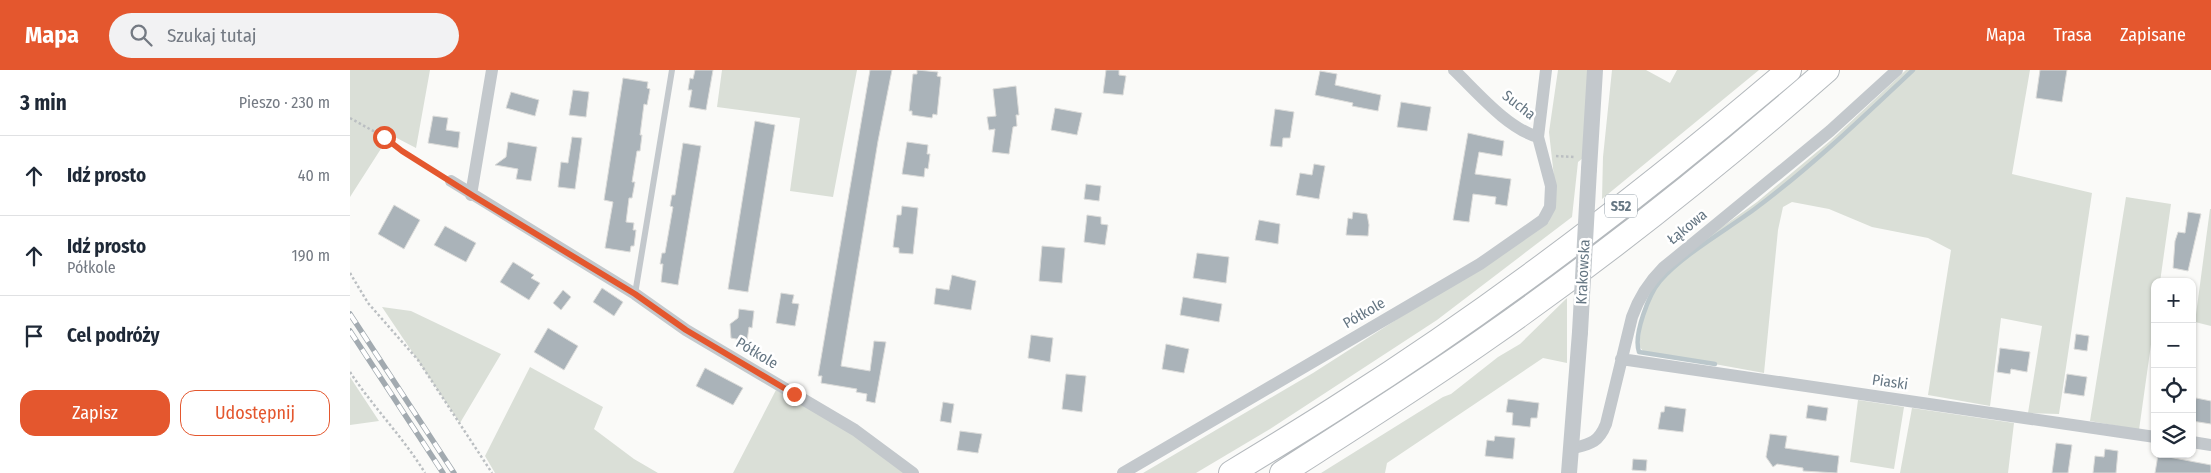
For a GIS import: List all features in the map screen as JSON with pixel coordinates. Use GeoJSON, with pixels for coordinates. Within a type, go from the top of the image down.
{"type":"FeatureCollection","features":[{"type":"Feature","properties":{"kind":"highway","name":"S52"},"geometry":{"type":"LineString","coordinates":[[1231,473],[1345,403],[1528,277],[1663,173],[1789,70]]}},
{"type":"Feature","properties":{"kind":"highway","name":"S52"},"geometry":{"type":"LineString","coordinates":[[1282,473],[1522,313],[1640,225],[1760,129],[1827,70]]}},
{"type":"Feature","properties":{"kind":"street"},"geometry":{"type":"LineString","coordinates":[[471,195],[492,70]]}},
{"type":"Feature","properties":{"kind":"street","name":"Sucha"},"geometry":{"type":"LineString","coordinates":[[1454,70],[1511,123],[1538,137],[1546,70]]}},
{"type":"Feature","properties":{"kind":"street","name":"Krakowska"},"geometry":{"type":"LineString","coordinates":[[1569,473],[1580,332],[1595,70]]}},
{"type":"Feature","properties":{"kind":"street","name":"Łąkowa"},"geometry":{"type":"LineString","coordinates":[[1570,449],[1593,442],[1601,437],[1638,300],[1649,282],[1662,268],[1830,131],[1897,70]]}},
{"type":"Feature","properties":{"kind":"street","name":"Półkole"},"geometry":{"type":"LineString","coordinates":[[1123,473],[1480,264],[1543,220],[1550,207],[1551,186],[1538,137]]}},
{"type":"Feature","properties":{"kind":"street","name":"Półkole"},"geometry":{"type":"LineString","coordinates":[[451,181],[635,294],[686,330],[855,430],[913,473]]}},
{"type":"Feature","properties":{"kind":"street","name":"Piaski"},"geometry":{"type":"LineString","coordinates":[[1622,359],[2151,435]]}},
{"type":"Feature","properties":{"kind":"street"},"geometry":{"type":"LineString","coordinates":[[2196,443],[2211,445]]}},
{"type":"Feature","properties":{"kind":"lane"},"geometry":{"type":"LineString","coordinates":[[635,294],[672,70]]}},
{"type":"Feature","properties":{"kind":"path"},"geometry":{"type":"LineString","coordinates":[[350,118],[384,137],[402,151],[451,181]]}},
{"type":"Feature","properties":{"kind":"path"},"geometry":{"type":"LineString","coordinates":[[1543,156],[1589,163]]}},
{"type":"Feature","properties":{"kind":"path"},"geometry":{"type":"LineString","coordinates":[[350,273],[368,303],[418,360],[492,473]]}},
{"type":"Feature","properties":{"kind":"path"},"geometry":{"type":"LineString","coordinates":[[350,372],[369,401],[417,459],[425,473]]}},
{"type":"Feature","properties":{"kind":"shaded area"},"geometry":{"type":"Polygon","coordinates":[[[350,70],[430,70],[416,148],[391,135],[350,197],[350,70]]]}},
{"type":"Feature","properties":{"kind":"shaded area"},"geometry":{"type":"Polygon","coordinates":[[[722,70],[857,70],[833,197],[790,191],[800,118],[717,107],[722,70]]]}},
{"type":"Feature","properties":{"kind":"shaded area"},"geometry":{"type":"Polygon","coordinates":[[[1558,70],[1589,70],[1583,158],[1578,162],[1572,217],[1437,320],[1270,429],[1196,473],[1143,473],[1313,373],[1549,222],[1555,186],[1549,132],[1558,70]]]}},
{"type":"Feature","properties":{"kind":"shaded area"},"geometry":{"type":"Polygon","coordinates":[[[1612,70],[1646,70],[1670,83],[1677,70],[1759,70],[1602,199],[1603,157],[1612,70]]]}},
{"type":"Feature","properties":{"kind":"shaded area"},"geometry":{"type":"Polygon","coordinates":[[[1906,70],[2030,70],[2012,174],[2092,193],[2059,414],[2028,413],[2042,326],[2001,318],[1990,406],[1928,395],[1951,250],[1928,238],[1872,227],[1829,209],[1792,202],[1783,207],[1778,230],[1764,373],[1643,351],[1639,346],[1643,310],[1658,280],[1705,239],[1757,202],[1830,141],[1906,70]]]}},
{"type":"Feature","properties":{"kind":"shaded area"},"geometry":{"type":"Polygon","coordinates":[[[2126,197],[2171,204],[2161,278],[2151,278],[2151,344],[2139,430],[2090,421],[2126,197]]]}},
{"type":"Feature","properties":{"kind":"shaded area"},"geometry":{"type":"Polygon","coordinates":[[[2211,209],[2211,326],[2196,322],[2211,209]]]}},
{"type":"Feature","properties":{"kind":"shaded area"},"geometry":{"type":"Polygon","coordinates":[[[1567,298],[1567,363],[1543,358],[1387,463],[1385,473],[1321,473],[1443,397],[1451,394],[1498,357],[1520,344],[1567,298]]]}},
{"type":"Feature","properties":{"kind":"shaded area"},"geometry":{"type":"Polygon","coordinates":[[[382,307],[411,311],[501,354],[460,423],[382,307]]]}},
{"type":"Feature","properties":{"kind":"shaded area"},"geometry":{"type":"Polygon","coordinates":[[[530,367],[603,407],[594,429],[634,459],[658,473],[495,473],[485,456],[530,367]]]}},
{"type":"Feature","properties":{"kind":"shaded area"},"geometry":{"type":"Polygon","coordinates":[[[350,377],[379,421],[350,425],[350,377]]]}},
{"type":"Feature","properties":{"kind":"shaded area"},"geometry":{"type":"Polygon","coordinates":[[[776,390],[845,429],[907,473],[733,473],[776,390]]]}},
{"type":"Feature","properties":{"kind":"shaded area"},"geometry":{"type":"Polygon","coordinates":[[[1858,400],[1904,407],[1894,469],[1850,462],[1858,400]]]}},
{"type":"Feature","properties":{"kind":"shaded area"},"geometry":{"type":"Polygon","coordinates":[[[1912,408],[2014,423],[2008,473],[1900,473],[1912,408]]]}},
{"type":"Feature","properties":{"kind":"building"},"geometry":{"type":"Polygon","coordinates":[[[695,70],[713,70],[706,110],[689,107],[692,90],[688,90],[690,78],[693,79],[695,70]]]}},
{"type":"Feature","properties":{"kind":"building"},"geometry":{"type":"Polygon","coordinates":[[[870,70],[892,70],[878,141],[841,366],[870,371],[874,341],[886,342],[875,403],[866,401],[867,394],[856,392],[857,389],[821,383],[822,376],[818,376],[870,70]]]}},
{"type":"Feature","properties":{"kind":"building"},"geometry":{"type":"Polygon","coordinates":[[[917,70],[938,72],[937,76],[941,77],[937,115],[933,114],[932,118],[912,115],[912,111],[909,111],[913,74],[917,74],[917,70]]]}},
{"type":"Feature","properties":{"kind":"building"},"geometry":{"type":"Polygon","coordinates":[[[1106,70],[1119,70],[1119,75],[1126,76],[1123,95],[1103,93],[1106,70]]]}},
{"type":"Feature","properties":{"kind":"building"},"geometry":{"type":"Polygon","coordinates":[[[2040,70],[2067,70],[2062,102],[2036,98],[2040,70]]]}},
{"type":"Feature","properties":{"kind":"building"},"geometry":{"type":"Polygon","coordinates":[[[1320,71],[1337,74],[1335,85],[1381,95],[1378,111],[1352,106],[1353,103],[1315,95],[1320,71]]]}},
{"type":"Feature","properties":{"kind":"building"},"geometry":{"type":"Polygon","coordinates":[[[623,78],[648,82],[647,88],[650,89],[647,105],[644,104],[640,151],[637,151],[632,182],[635,182],[632,198],[629,198],[626,222],[634,223],[633,230],[636,230],[634,246],[631,246],[630,252],[605,248],[613,202],[604,200],[623,78]]]}},
{"type":"Feature","properties":{"kind":"building"},"geometry":{"type":"Polygon","coordinates":[[[1016,86],[1019,115],[1016,115],[1017,126],[1013,127],[1009,154],[992,152],[995,129],[989,130],[987,117],[996,116],[993,89],[1016,86]]]}},
{"type":"Feature","properties":{"kind":"building"},"geometry":{"type":"Polygon","coordinates":[[[573,90],[589,92],[586,117],[569,115],[573,90]]]}},
{"type":"Feature","properties":{"kind":"building"},"geometry":{"type":"Polygon","coordinates":[[[511,92],[539,100],[535,116],[506,108],[511,92]]]}},
{"type":"Feature","properties":{"kind":"building"},"geometry":{"type":"Polygon","coordinates":[[[1401,102],[1431,107],[1427,131],[1397,127],[1401,102]]]}},
{"type":"Feature","properties":{"kind":"building"},"geometry":{"type":"Polygon","coordinates":[[[1055,108],[1082,113],[1077,135],[1051,130],[1055,108]]]}},
{"type":"Feature","properties":{"kind":"building"},"geometry":{"type":"Polygon","coordinates":[[[1275,109],[1294,112],[1290,138],[1283,138],[1282,147],[1270,146],[1275,109]]]}},
{"type":"Feature","properties":{"kind":"building"},"geometry":{"type":"Polygon","coordinates":[[[433,116],[448,118],[446,130],[460,132],[458,148],[428,143],[433,116]]]}},
{"type":"Feature","properties":{"kind":"building"},"geometry":{"type":"Polygon","coordinates":[[[755,121],[775,125],[748,292],[728,289],[755,121]]]}},
{"type":"Feature","properties":{"kind":"building"},"geometry":{"type":"Polygon","coordinates":[[[1468,133],[1504,141],[1502,156],[1479,152],[1475,174],[1511,179],[1507,206],[1495,204],[1496,197],[1473,194],[1469,222],[1453,220],[1468,133]]]}},
{"type":"Feature","properties":{"kind":"building"},"geometry":{"type":"Polygon","coordinates":[[[572,137],[582,138],[575,189],[558,187],[561,162],[568,163],[572,137]]]}},
{"type":"Feature","properties":{"kind":"building"},"geometry":{"type":"Polygon","coordinates":[[[508,142],[537,147],[531,181],[516,179],[518,169],[495,165],[506,157],[508,142]]]}},
{"type":"Feature","properties":{"kind":"building"},"geometry":{"type":"Polygon","coordinates":[[[907,142],[928,145],[927,154],[930,154],[928,169],[925,168],[924,177],[902,174],[907,142]]]}},
{"type":"Feature","properties":{"kind":"building"},"geometry":{"type":"Polygon","coordinates":[[[683,143],[701,146],[678,285],[661,282],[663,264],[660,264],[662,253],[665,253],[673,207],[670,206],[672,195],[675,195],[683,143]]]}},
{"type":"Feature","properties":{"kind":"building"},"geometry":{"type":"Polygon","coordinates":[[[1314,164],[1325,166],[1319,199],[1296,195],[1300,173],[1312,175],[1314,164]]]}},
{"type":"Feature","properties":{"kind":"building"},"geometry":{"type":"Polygon","coordinates":[[[1086,184],[1101,186],[1099,201],[1084,199],[1086,184]]]}},
{"type":"Feature","properties":{"kind":"building"},"geometry":{"type":"Polygon","coordinates":[[[394,205],[420,220],[404,249],[378,234],[394,205]]]}},
{"type":"Feature","properties":{"kind":"building"},"geometry":{"type":"Polygon","coordinates":[[[902,206],[918,208],[913,254],[899,253],[899,248],[893,247],[897,215],[901,215],[902,206]]]}},
{"type":"Feature","properties":{"kind":"building"},"geometry":{"type":"Polygon","coordinates":[[[1353,212],[1367,214],[1368,236],[1346,235],[1348,218],[1352,219],[1353,212]]]}},
{"type":"Feature","properties":{"kind":"building"},"geometry":{"type":"Polygon","coordinates":[[[2188,212],[2201,214],[2188,271],[2173,268],[2175,241],[2178,232],[2185,233],[2188,212]]]}},
{"type":"Feature","properties":{"kind":"building"},"geometry":{"type":"Polygon","coordinates":[[[1087,215],[1101,217],[1101,224],[1108,225],[1105,245],[1084,242],[1087,215]]]}},
{"type":"Feature","properties":{"kind":"building"},"geometry":{"type":"Polygon","coordinates":[[[1259,220],[1280,224],[1278,244],[1255,240],[1259,220]]]}},
{"type":"Feature","properties":{"kind":"building"},"geometry":{"type":"Polygon","coordinates":[[[445,226],[476,243],[466,262],[434,245],[445,226]]]}},
{"type":"Feature","properties":{"kind":"building"},"geometry":{"type":"Polygon","coordinates":[[[1042,246],[1065,248],[1062,283],[1039,281],[1042,246]]]}},
{"type":"Feature","properties":{"kind":"building"},"geometry":{"type":"Polygon","coordinates":[[[1197,253],[1229,257],[1226,283],[1193,278],[1197,253]]]}},
{"type":"Feature","properties":{"kind":"building"},"geometry":{"type":"Polygon","coordinates":[[[513,262],[534,275],[531,278],[540,283],[529,300],[500,282],[513,262]]]}},
{"type":"Feature","properties":{"kind":"building"},"geometry":{"type":"Polygon","coordinates":[[[952,275],[976,281],[971,310],[934,304],[936,288],[949,290],[952,275]]]}},
{"type":"Feature","properties":{"kind":"building"},"geometry":{"type":"Polygon","coordinates":[[[602,288],[623,302],[614,316],[593,302],[602,288]]]}},
{"type":"Feature","properties":{"kind":"building"},"geometry":{"type":"Polygon","coordinates":[[[563,290],[571,297],[561,310],[553,303],[563,290]]]}},
{"type":"Feature","properties":{"kind":"building"},"geometry":{"type":"Polygon","coordinates":[[[781,293],[794,295],[792,303],[799,304],[795,326],[776,323],[781,293]]]}},
{"type":"Feature","properties":{"kind":"building"},"geometry":{"type":"Polygon","coordinates":[[[1183,297],[1222,304],[1219,322],[1180,315],[1183,297]]]}},
{"type":"Feature","properties":{"kind":"building"},"geometry":{"type":"Polygon","coordinates":[[[739,309],[754,311],[752,328],[749,327],[747,341],[731,338],[730,324],[738,318],[739,309]]]}},
{"type":"Feature","properties":{"kind":"building"},"geometry":{"type":"Polygon","coordinates":[[[548,328],[578,346],[564,370],[534,352],[548,328]]]}},
{"type":"Feature","properties":{"kind":"building"},"geometry":{"type":"Polygon","coordinates":[[[2076,334],[2089,336],[2087,351],[2074,349],[2076,334]]]}},
{"type":"Feature","properties":{"kind":"building"},"geometry":{"type":"Polygon","coordinates":[[[1031,335],[1053,338],[1050,362],[1028,358],[1031,335]]]}},
{"type":"Feature","properties":{"kind":"building"},"geometry":{"type":"Polygon","coordinates":[[[1166,344],[1189,349],[1184,373],[1162,369],[1166,344]]]}},
{"type":"Feature","properties":{"kind":"building"},"geometry":{"type":"Polygon","coordinates":[[[2000,348],[2030,352],[2027,372],[2011,369],[2010,374],[1997,372],[2000,348]]]}},
{"type":"Feature","properties":{"kind":"building"},"geometry":{"type":"Polygon","coordinates":[[[705,368],[743,388],[733,405],[696,386],[705,368]]]}},
{"type":"Feature","properties":{"kind":"building"},"geometry":{"type":"Polygon","coordinates":[[[1066,374],[1086,376],[1082,412],[1062,409],[1066,374]]]}},
{"type":"Feature","properties":{"kind":"building"},"geometry":{"type":"Polygon","coordinates":[[[2067,374],[2087,377],[2084,396],[2064,393],[2067,374]]]}},
{"type":"Feature","properties":{"kind":"building"},"geometry":{"type":"Polygon","coordinates":[[[2196,398],[2211,401],[2211,424],[2196,422],[2196,398]]]}},
{"type":"Feature","properties":{"kind":"building"},"geometry":{"type":"Polygon","coordinates":[[[1508,399],[1539,403],[1537,418],[1531,418],[1530,427],[1512,425],[1513,413],[1506,412],[1508,399]]]}},
{"type":"Feature","properties":{"kind":"building"},"geometry":{"type":"Polygon","coordinates":[[[943,402],[954,404],[951,423],[940,421],[943,402]]]}},
{"type":"Feature","properties":{"kind":"building"},"geometry":{"type":"Polygon","coordinates":[[[1808,405],[1828,408],[1826,421],[1806,418],[1808,405]]]}},
{"type":"Feature","properties":{"kind":"building"},"geometry":{"type":"Polygon","coordinates":[[[1665,406],[1686,409],[1683,432],[1658,429],[1661,412],[1664,412],[1665,406]]]}},
{"type":"Feature","properties":{"kind":"building"},"geometry":{"type":"Polygon","coordinates":[[[960,431],[982,434],[978,453],[957,450],[960,431]]]}},
{"type":"Feature","properties":{"kind":"building"},"geometry":{"type":"Polygon","coordinates":[[[1770,434],[1787,436],[1785,448],[1839,456],[1837,473],[1803,471],[1803,468],[1777,464],[1773,467],[1766,457],[1770,434]]]}},
{"type":"Feature","properties":{"kind":"building"},"geometry":{"type":"Polygon","coordinates":[[[1495,436],[1515,438],[1513,459],[1485,456],[1487,440],[1494,441],[1495,436]]]}},
{"type":"Feature","properties":{"kind":"building"},"geometry":{"type":"Polygon","coordinates":[[[2056,443],[2072,445],[2068,473],[2052,473],[2056,443]]]}},
{"type":"Feature","properties":{"kind":"building"},"geometry":{"type":"Polygon","coordinates":[[[2105,449],[2118,451],[2116,473],[2093,473],[2095,456],[2104,457],[2105,449]]]}},
{"type":"Feature","properties":{"kind":"building"},"geometry":{"type":"Polygon","coordinates":[[[2158,458],[2174,458],[2211,465],[2211,473],[2155,473],[2158,458]]]}},
{"type":"Feature","properties":{"kind":"building"},"geometry":{"type":"Polygon","coordinates":[[[1633,459],[1647,460],[1646,471],[1632,470],[1633,459]]]}},
{"type":"Feature","properties":{"kind":"waterway"},"geometry":{"type":"LineString","coordinates":[[1715,364],[1639,352],[1638,336],[1640,325],[1651,295],[1660,281],[1680,262],[1756,208],[1797,175],[1913,70]]}},
{"type":"Feature","properties":{"kind":"railway"},"geometry":{"type":"LineString","coordinates":[[350,314],[454,473]]}},
{"type":"Feature","properties":{"kind":"railway"},"geometry":{"type":"LineString","coordinates":[[350,331],[443,473]]}},
{"type":"Feature","properties":{"kind":"route"},"geometry":{"type":"LineString","coordinates":[[384,137],[402,151],[475,197],[635,294],[686,330],[794,394]]}}]}
